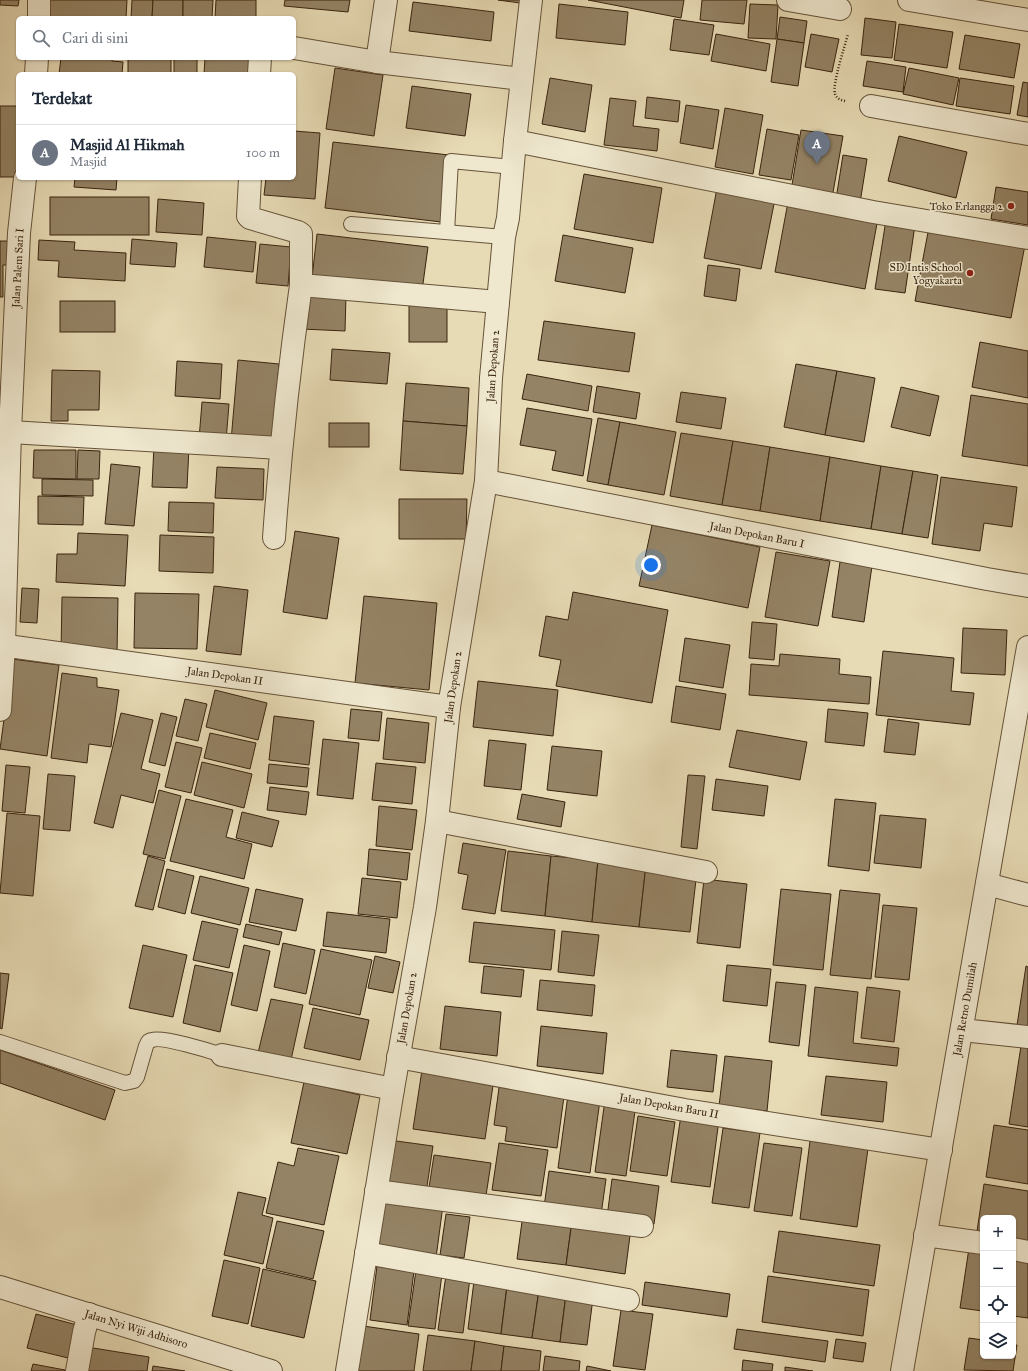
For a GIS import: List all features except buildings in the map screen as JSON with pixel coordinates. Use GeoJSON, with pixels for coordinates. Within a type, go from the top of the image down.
{"type":"FeatureCollection","features":[{"type":"Feature","properties":{"kind":"street"},"geometry":{"type":"LineString","coordinates":[[39,16],[40,0]]}},
{"type":"Feature","properties":{"kind":"street"},"geometry":{"type":"LineString","coordinates":[[378,62],[386,0]]}},
{"type":"Feature","properties":{"kind":"street","name":"Jalan Depokan 2"},"geometry":{"type":"LineString","coordinates":[[347,1371],[398,1057],[425,907],[437,821],[449,707],[486,482],[491,378],[504,237],[508,218],[512,167],[531,0]]}},
{"type":"Feature","properties":{"kind":"street"},"geometry":{"type":"LineString","coordinates":[[788,0],[840,9]]}},
{"type":"Feature","properties":{"kind":"street"},"geometry":{"type":"LineString","coordinates":[[909,0],[1028,20]]}},
{"type":"Feature","properties":{"kind":"street"},"geometry":{"type":"LineString","coordinates":[[296,48],[378,62],[522,79]]}},
{"type":"Feature","properties":{"kind":"street"},"geometry":{"type":"LineString","coordinates":[[36,72],[37,60]]}},
{"type":"Feature","properties":{"kind":"street"},"geometry":{"type":"LineString","coordinates":[[259,72],[260,60]]}},
{"type":"Feature","properties":{"kind":"street"},"geometry":{"type":"LineString","coordinates":[[872,106],[1028,134]]}},
{"type":"Feature","properties":{"kind":"street"},"geometry":{"type":"LineString","coordinates":[[515,140],[874,212],[1028,238]]}},
{"type":"Feature","properties":{"kind":"street","name":"Jalan Palem Sari I"},"geometry":{"type":"LineString","coordinates":[[0,710],[10,432],[9,234],[24,180]]}},
{"type":"Feature","properties":{"kind":"street"},"geometry":{"type":"LineString","coordinates":[[250,180],[248,216],[250,218],[301,234],[301,285],[280,448],[274,538]]}},
{"type":"Feature","properties":{"kind":"street"},"geometry":{"type":"LineString","coordinates":[[301,285],[498,302]]}},
{"type":"Feature","properties":{"kind":"street"},"geometry":{"type":"LineString","coordinates":[[10,432],[280,448]]}},
{"type":"Feature","properties":{"kind":"street","name":"Jalan Depokan Baru I"},"geometry":{"type":"LineString","coordinates":[[486,482],[1028,586]]}},
{"type":"Feature","properties":{"kind":"street","name":"Jalan Depokan II"},"geometry":{"type":"LineString","coordinates":[[2,645],[449,707]]}},
{"type":"Feature","properties":{"kind":"street","name":"Jalan Retno Dumilah"},"geometry":{"type":"LineString","coordinates":[[902,1371],[987,884],[1020,739],[1028,647]]}},
{"type":"Feature","properties":{"kind":"street"},"geometry":{"type":"LineString","coordinates":[[437,821],[706,872]]}},
{"type":"Feature","properties":{"kind":"street"},"geometry":{"type":"LineString","coordinates":[[987,884],[1028,895]]}},
{"type":"Feature","properties":{"kind":"street"},"geometry":{"type":"LineString","coordinates":[[962,1030],[1028,1037]]}},
{"type":"Feature","properties":{"kind":"street"},"geometry":{"type":"LineString","coordinates":[[222,1055],[393,1089]]}},
{"type":"Feature","properties":{"kind":"street","name":"Jalan Depokan Baru II"},"geometry":{"type":"LineString","coordinates":[[398,1057],[684,1110],[941,1150]]}},
{"type":"Feature","properties":{"kind":"street"},"geometry":{"type":"LineString","coordinates":[[376,1192],[642,1226]]}},
{"type":"Feature","properties":{"kind":"street"},"geometry":{"type":"LineString","coordinates":[[925,1235],[980,1243]]}},
{"type":"Feature","properties":{"kind":"street"},"geometry":{"type":"LineString","coordinates":[[1016,1250],[1028,1252]]}},
{"type":"Feature","properties":{"kind":"street"},"geometry":{"type":"LineString","coordinates":[[366,1253],[628,1300]]}},
{"type":"Feature","properties":{"kind":"street","name":"Jalan Nyi Wiji Adhisoro"},"geometry":{"type":"LineString","coordinates":[[0,1287],[271,1371]]}},
{"type":"Feature","properties":{"kind":"street"},"geometry":{"type":"LineString","coordinates":[[77,1371],[89,1314]]}},
{"type":"Feature","properties":{"kind":"lane"},"geometry":{"type":"LineString","coordinates":[[447,232],[451,161],[512,167]]}},
{"type":"Feature","properties":{"kind":"lane"},"geometry":{"type":"LineString","coordinates":[[351,224],[504,237]]}},
{"type":"Feature","properties":{"kind":"lane"},"geometry":{"type":"LineString","coordinates":[[0,1042],[125,1083],[134,1081],[137,1077],[146,1046],[152,1040],[159,1039],[171,1041],[222,1055]]}},
{"type":"Feature","properties":{"kind":"path"},"geometry":{"type":"LineString","coordinates":[[840,9],[848,13],[850,23],[835,86],[835,94],[840,100],[872,106]]}},
{"type":"Feature","properties":{"kind":"place","name":"Masjid Al Hikmah"},"geometry":{"type":"Point","coordinates":[817,164]}},
{"type":"Feature","properties":{"kind":"place","name":"Toko Erlangga 2"},"geometry":{"type":"Point","coordinates":[1011,206]}},
{"type":"Feature","properties":{"kind":"place","name":"SD Intis School Yogyakarta"},"geometry":{"type":"Point","coordinates":[970,273]}}]}
